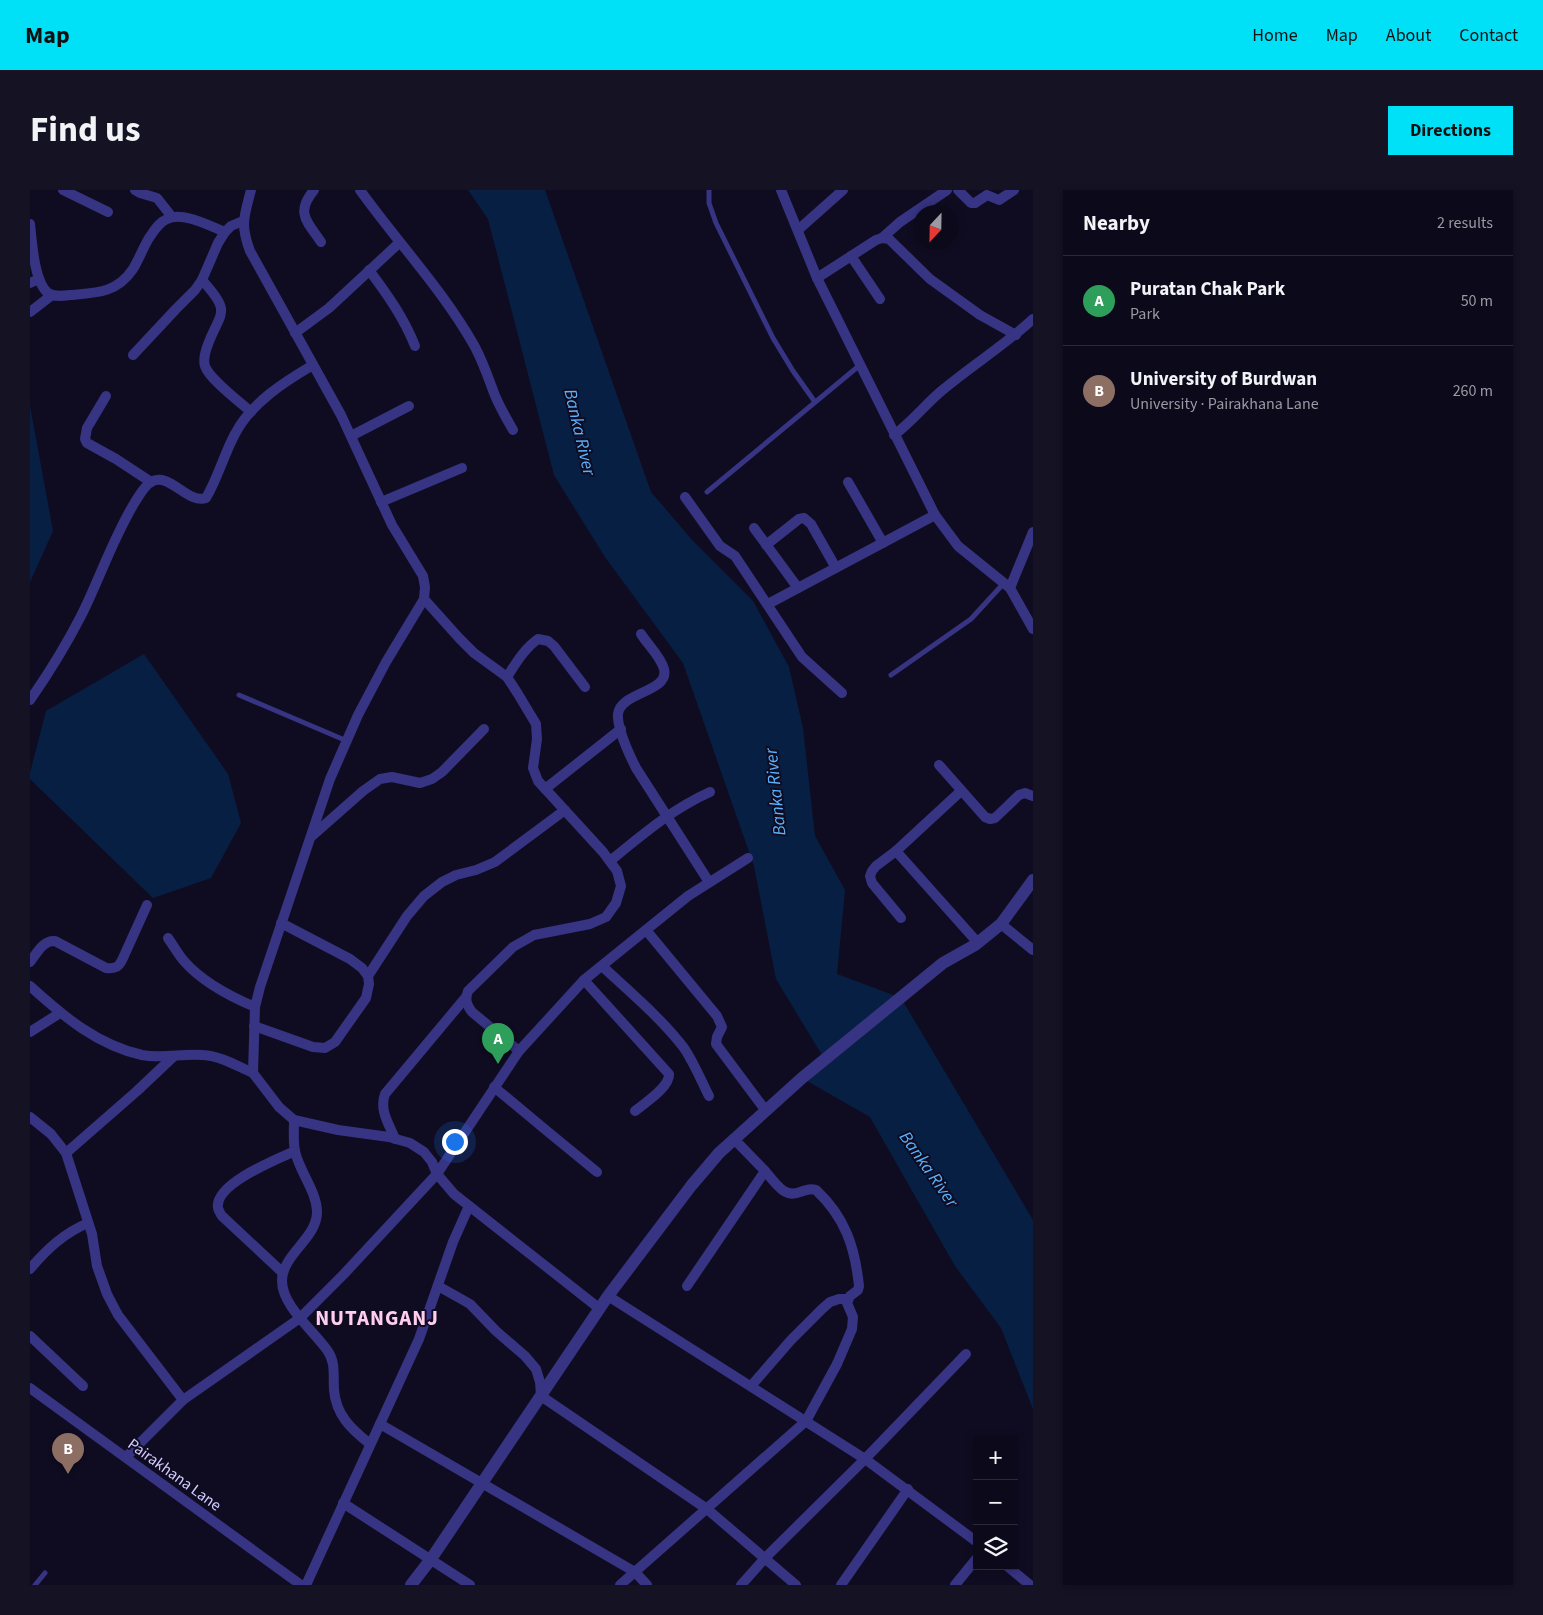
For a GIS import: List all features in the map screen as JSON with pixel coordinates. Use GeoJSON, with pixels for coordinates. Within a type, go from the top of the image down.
{"type":"FeatureCollection","features":[{"type":"Feature","properties":{"kind":"street"},"geometry":{"type":"LineString","coordinates":[[63,190],[108,212]]}},
{"type":"Feature","properties":{"kind":"street"},"geometry":{"type":"LineString","coordinates":[[135,190],[157,198],[172,217]]}},
{"type":"Feature","properties":{"kind":"street"},"geometry":{"type":"LineString","coordinates":[[251,190],[243,221],[244,236],[250,251],[341,415],[392,525],[423,576],[425,587],[424,599],[386,662],[358,715],[330,779],[260,986],[255,1007],[253,1073]]}},
{"type":"Feature","properties":{"kind":"street"},"geometry":{"type":"LineString","coordinates":[[314,190],[307,198],[303,212],[321,242]]}},
{"type":"Feature","properties":{"kind":"street"},"geometry":{"type":"LineString","coordinates":[[360,190],[453,313],[486,369],[502,411],[513,430]]}},
{"type":"Feature","properties":{"kind":"street"},"geometry":{"type":"LineString","coordinates":[[781,190],[817,278],[935,515],[958,546],[1007,585],[1033,628]]}},
{"type":"Feature","properties":{"kind":"street"},"geometry":{"type":"LineString","coordinates":[[798,230],[844,190]]}},
{"type":"Feature","properties":{"kind":"street"},"geometry":{"type":"LineString","coordinates":[[817,278],[882,238],[900,222],[947,190]]}},
{"type":"Feature","properties":{"kind":"street"},"geometry":{"type":"LineString","coordinates":[[958,190],[971,203],[975,203],[986,195],[999,200],[1014,190]]}},
{"type":"Feature","properties":{"kind":"street"},"geometry":{"type":"LineString","coordinates":[[30,224],[35,281],[47,292],[58,296],[98,293],[124,281],[157,226],[166,219],[180,217],[225,232]]}},
{"type":"Feature","properties":{"kind":"street"},"geometry":{"type":"LineString","coordinates":[[134,355],[176,308],[195,290],[202,280],[218,243],[225,232],[231,226],[243,221]]}},
{"type":"Feature","properties":{"kind":"street"},"geometry":{"type":"LineString","coordinates":[[882,238],[889,239],[910,261],[952,296],[980,315],[1016,335]]}},
{"type":"Feature","properties":{"kind":"street"},"geometry":{"type":"LineString","coordinates":[[295,333],[329,308],[399,243]]}},
{"type":"Feature","properties":{"kind":"street"},"geometry":{"type":"LineString","coordinates":[[851,256],[880,299]]}},
{"type":"Feature","properties":{"kind":"street"},"geometry":{"type":"LineString","coordinates":[[369,270],[398,312],[415,346]]}},
{"type":"Feature","properties":{"kind":"street"},"geometry":{"type":"LineString","coordinates":[[202,280],[219,301],[222,309],[204,355],[204,366],[211,376],[251,412]]}},
{"type":"Feature","properties":{"kind":"street"},"geometry":{"type":"LineString","coordinates":[[30,312],[52,295]]}},
{"type":"Feature","properties":{"kind":"street"},"geometry":{"type":"LineString","coordinates":[[894,435],[907,425],[943,389],[1016,335],[1033,319]]}},
{"type":"Feature","properties":{"kind":"street"},"geometry":{"type":"LineString","coordinates":[[30,700],[45,679],[81,616],[124,520],[141,493],[151,482],[158,479],[200,500],[206,498],[236,432],[251,412],[290,378],[313,365]]}},
{"type":"Feature","properties":{"kind":"street"},"geometry":{"type":"LineString","coordinates":[[106,396],[87,428],[85,438],[87,443],[151,482]]}},
{"type":"Feature","properties":{"kind":"street"},"geometry":{"type":"LineString","coordinates":[[351,436],[409,406]]}},
{"type":"Feature","properties":{"kind":"street"},"geometry":{"type":"LineString","coordinates":[[381,502],[462,468]]}},
{"type":"Feature","properties":{"kind":"street"},"geometry":{"type":"LineString","coordinates":[[848,482],[883,543]]}},
{"type":"Feature","properties":{"kind":"street"},"geometry":{"type":"LineString","coordinates":[[685,497],[720,546],[735,556],[802,657],[842,693]]}},
{"type":"Feature","properties":{"kind":"street"},"geometry":{"type":"LineString","coordinates":[[768,604],[935,515]]}},
{"type":"Feature","properties":{"kind":"street"},"geometry":{"type":"LineString","coordinates":[[766,545],[799,518],[804,518],[811,524],[836,568]]}},
{"type":"Feature","properties":{"kind":"street"},"geometry":{"type":"LineString","coordinates":[[754,528],[798,588]]}},
{"type":"Feature","properties":{"kind":"street"},"geometry":{"type":"LineString","coordinates":[[1007,585],[1033,532]]}},
{"type":"Feature","properties":{"kind":"street"},"geometry":{"type":"LineString","coordinates":[[395,1139],[382,1109],[382,1101],[385,1094],[466,997],[474,984],[513,947],[534,935],[590,924],[606,916],[616,903],[621,886],[617,871],[603,852],[538,781],[533,768],[537,739],[536,724],[507,677],[474,653],[424,599]]}},
{"type":"Feature","properties":{"kind":"street"},"geometry":{"type":"LineString","coordinates":[[641,634],[662,664],[665,671],[664,678],[658,684],[628,700],[622,706],[618,714],[621,729],[627,749],[636,768],[709,882]]}},
{"type":"Feature","properties":{"kind":"street"},"geometry":{"type":"LineString","coordinates":[[507,677],[519,657],[538,639],[548,641],[554,646],[585,687]]}},
{"type":"Feature","properties":{"kind":"street"},"geometry":{"type":"LineString","coordinates":[[311,836],[363,791],[380,779],[392,777],[420,783],[432,779],[442,772],[484,729]]}},
{"type":"Feature","properties":{"kind":"street"},"geometry":{"type":"LineString","coordinates":[[545,789],[621,729]]}},
{"type":"Feature","properties":{"kind":"street"},"geometry":{"type":"LineString","coordinates":[[939,765],[980,813],[990,819],[995,818],[1019,795],[1024,793],[1033,796]]}},
{"type":"Feature","properties":{"kind":"street"},"geometry":{"type":"LineString","coordinates":[[901,918],[872,883],[870,876],[872,871],[961,791]]}},
{"type":"Feature","properties":{"kind":"street"},"geometry":{"type":"LineString","coordinates":[[610,861],[666,816],[689,801],[710,792]]}},
{"type":"Feature","properties":{"kind":"street"},"geometry":{"type":"LineString","coordinates":[[368,976],[407,916],[424,896],[442,882],[456,875],[476,870],[495,862],[565,810]]}},
{"type":"Feature","properties":{"kind":"street"},"geometry":{"type":"LineString","coordinates":[[896,851],[978,943]]}},
{"type":"Feature","properties":{"kind":"street"},"geometry":{"type":"LineString","coordinates":[[126,1457],[183,1400],[300,1318],[344,1274],[437,1174],[519,1051],[584,980],[688,896],[748,858]]}},
{"type":"Feature","properties":{"kind":"street"},"geometry":{"type":"LineString","coordinates":[[411,1585],[431,1559],[608,1296],[719,1153],[802,1078],[943,963],[978,943],[1001,924],[1033,880]]}},
{"type":"Feature","properties":{"kind":"street"},"geometry":{"type":"LineString","coordinates":[[30,962],[46,942],[50,940],[106,968],[114,969],[119,966],[147,905]]}},
{"type":"Feature","properties":{"kind":"street"},"geometry":{"type":"LineString","coordinates":[[254,1026],[313,1047],[325,1048],[335,1042],[366,998],[369,984],[368,976],[362,968],[350,959],[281,923]]}},
{"type":"Feature","properties":{"kind":"street"},"geometry":{"type":"LineString","coordinates":[[1001,924],[1033,950]]}},
{"type":"Feature","properties":{"kind":"street"},"geometry":{"type":"LineString","coordinates":[[646,930],[717,1016],[722,1027],[716,1044],[766,1111]]}},
{"type":"Feature","properties":{"kind":"street"},"geometry":{"type":"LineString","coordinates":[[168,938],[183,960],[193,970],[234,998],[255,1007]]}},
{"type":"Feature","properties":{"kind":"street"},"geometry":{"type":"LineString","coordinates":[[602,966],[669,1030],[693,1063],[709,1096]]}},
{"type":"Feature","properties":{"kind":"street"},"geometry":{"type":"LineString","coordinates":[[584,980],[669,1074],[670,1078],[665,1086],[635,1111]]}},
{"type":"Feature","properties":{"kind":"street"},"geometry":{"type":"LineString","coordinates":[[30,986],[60,1013],[84,1030],[114,1046],[144,1055],[174,1056],[201,1054],[217,1057],[253,1073],[279,1107],[294,1120],[338,1130],[410,1142],[424,1152],[432,1162],[437,1174],[454,1194],[600,1310]]}},
{"type":"Feature","properties":{"kind":"street"},"geometry":{"type":"LineString","coordinates":[[466,997],[467,1004],[472,1012],[519,1051]]}},
{"type":"Feature","properties":{"kind":"street"},"geometry":{"type":"LineString","coordinates":[[30,1032],[60,1013]]}},
{"type":"Feature","properties":{"kind":"street"},"geometry":{"type":"LineString","coordinates":[[66,1153],[174,1056]]}},
{"type":"Feature","properties":{"kind":"street"},"geometry":{"type":"LineString","coordinates":[[494,1087],[546,1132],[597,1172]]}},
{"type":"Feature","properties":{"kind":"street"},"geometry":{"type":"LineString","coordinates":[[30,1117],[51,1134],[66,1153],[92,1234],[97,1266],[107,1294],[118,1315],[183,1400]]}},
{"type":"Feature","properties":{"kind":"street"},"geometry":{"type":"LineString","coordinates":[[294,1120],[295,1150],[317,1209],[317,1218],[283,1273],[284,1293],[300,1318],[326,1348],[333,1360],[334,1390],[340,1415],[351,1429],[370,1444]]}},
{"type":"Feature","properties":{"kind":"street"},"geometry":{"type":"LineString","coordinates":[[734,1139],[787,1194],[794,1195],[811,1188],[816,1190],[841,1221],[848,1233],[854,1253],[859,1286],[856,1293],[848,1299],[830,1302],[822,1309],[791,1340],[751,1386]]}},
{"type":"Feature","properties":{"kind":"street"},"geometry":{"type":"LineString","coordinates":[[283,1273],[222,1216],[218,1209],[219,1202],[232,1184],[245,1175],[295,1150]]}},
{"type":"Feature","properties":{"kind":"street"},"geometry":{"type":"LineString","coordinates":[[687,1286],[765,1171]]}},
{"type":"Feature","properties":{"kind":"street"},"geometry":{"type":"LineString","coordinates":[[306,1585],[419,1339],[453,1242],[469,1206]]}},
{"type":"Feature","properties":{"kind":"street"},"geometry":{"type":"LineString","coordinates":[[30,1269],[53,1243],[71,1230],[88,1223]]}},
{"type":"Feature","properties":{"kind":"street"},"geometry":{"type":"LineString","coordinates":[[438,1286],[470,1304],[496,1331],[525,1356],[536,1369],[540,1382],[541,1396]]}},
{"type":"Feature","properties":{"kind":"street"},"geometry":{"type":"LineString","coordinates":[[608,1296],[865,1459],[973,1539]]}},
{"type":"Feature","properties":{"kind":"street"},"geometry":{"type":"LineString","coordinates":[[620,1585],[806,1421],[837,1364],[852,1329],[853,1317],[847,1303],[848,1299]]}},
{"type":"Feature","properties":{"kind":"street"},"geometry":{"type":"LineString","coordinates":[[30,1336],[83,1386]]}},
{"type":"Feature","properties":{"kind":"street"},"geometry":{"type":"LineString","coordinates":[[741,1585],[765,1558],[865,1459],[966,1354]]}},
{"type":"Feature","properties":{"kind":"street","name":"Pairakhana Lane"},"geometry":{"type":"LineString","coordinates":[[30,1388],[301,1585]]}},
{"type":"Feature","properties":{"kind":"street"},"geometry":{"type":"LineString","coordinates":[[541,1396],[707,1509],[796,1585]]}},
{"type":"Feature","properties":{"kind":"street"},"geometry":{"type":"LineString","coordinates":[[380,1424],[635,1572],[647,1585]]}},
{"type":"Feature","properties":{"kind":"street"},"geometry":{"type":"LineString","coordinates":[[842,1585],[908,1489]]}},
{"type":"Feature","properties":{"kind":"street"},"geometry":{"type":"LineString","coordinates":[[343,1503],[470,1585]]}},
{"type":"Feature","properties":{"kind":"street"},"geometry":{"type":"LineString","coordinates":[[955,1585],[973,1563]]}},
{"type":"Feature","properties":{"kind":"street"},"geometry":{"type":"LineString","coordinates":[[1012,1570],[1030,1585]]}},
{"type":"Feature","properties":{"kind":"lane"},"geometry":{"type":"LineString","coordinates":[[709,190],[708,203],[716,223],[773,338],[815,402]]}},
{"type":"Feature","properties":{"kind":"lane"},"geometry":{"type":"LineString","coordinates":[[707,492],[860,365]]}},
{"type":"Feature","properties":{"kind":"lane"},"geometry":{"type":"LineString","coordinates":[[891,675],[971,619],[1007,585]]}},
{"type":"Feature","properties":{"kind":"lane"},"geometry":{"type":"LineString","coordinates":[[238,695],[347,741]]}},
{"type":"Feature","properties":{"kind":"lane"},"geometry":{"type":"LineString","coordinates":[[35,1585],[45,1573]]}},
{"type":"Feature","properties":{"kind":"water","name":"Banka River"},"geometry":{"type":"Polygon","coordinates":[[[468,190],[545,190],[651,492],[693,541],[753,601],[789,667],[803,728],[815,836],[845,890],[837,974],[901,998],[1033,1220],[1033,1409],[1001,1328],[955,1266],[870,1117],[802,1078],[825,1060],[776,979],[754,866],[683,663],[605,557],[554,475],[488,219],[468,190]]]}},
{"type":"Feature","properties":{"kind":"water"},"geometry":{"type":"Polygon","coordinates":[[[30,406],[53,531],[30,582],[30,406]]]}},
{"type":"Feature","properties":{"kind":"water"},"geometry":{"type":"Polygon","coordinates":[[[144,654],[228,774],[241,823],[211,878],[153,898],[30,779],[46,711],[144,654]]]}},
{"type":"Feature","properties":{"kind":"place","name":"Puratan Chak Park"},"geometry":{"type":"Point","coordinates":[498,1064]}},
{"type":"Feature","properties":{"kind":"place","name":"University of Burdwan"},"geometry":{"type":"Point","coordinates":[68,1474]}},
{"type":"Feature","properties":{"kind":"district","name":"NUTANGANJ"},"geometry":{"type":"Point","coordinates":[377,1318]}}]}
